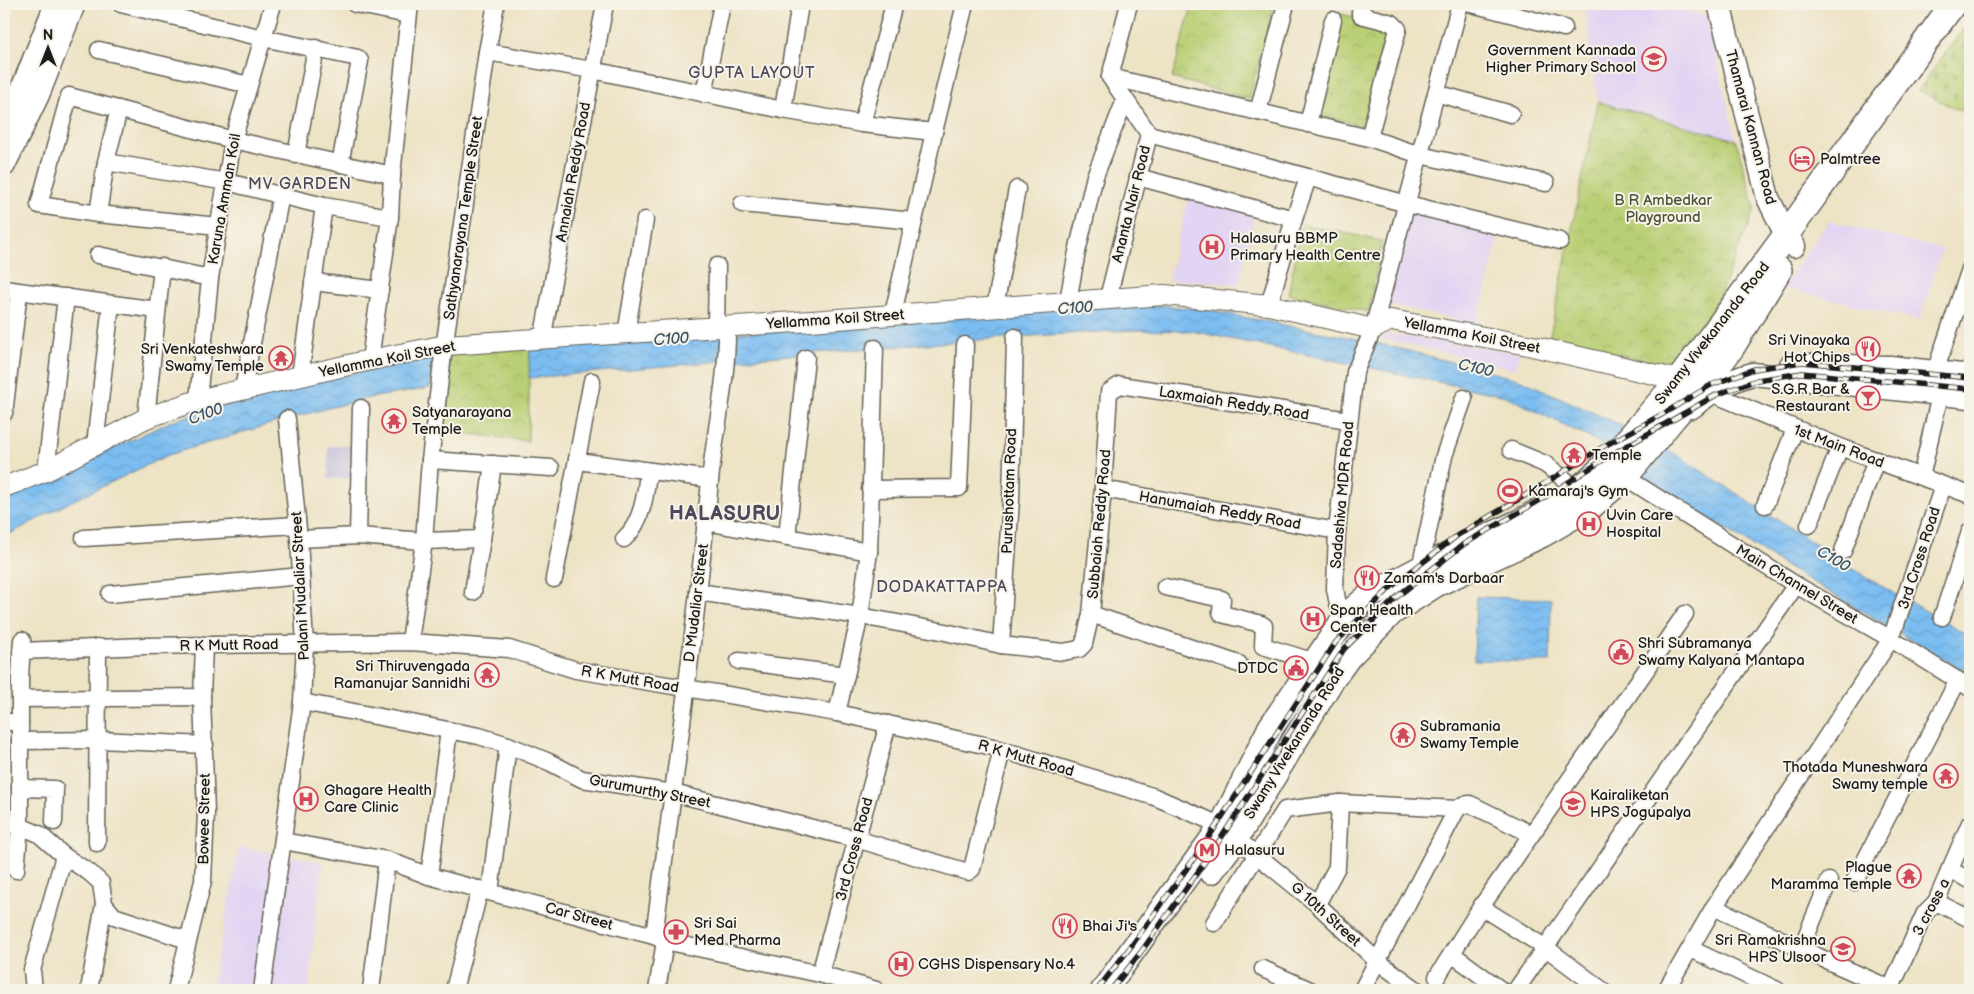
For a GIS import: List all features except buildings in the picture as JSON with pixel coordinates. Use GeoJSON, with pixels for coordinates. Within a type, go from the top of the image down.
{"type":"FeatureCollection","features":[{"type":"Feature","properties":{"kind":"main road"},"geometry":{"type":"LineString","coordinates":[[4,134],[56,4]]}},
{"type":"Feature","properties":{"kind":"main road"},"geometry":{"type":"LineString","coordinates":[[4,165],[38,95],[74,4]]}},
{"type":"Feature","properties":{"kind":"main road","name":"Swamy Vivekananda Road"},"geometry":{"type":"LineString","coordinates":[[1652,428],[1685,409],[1712,381],[1790,240],[1953,4]]}},
{"type":"Feature","properties":{"kind":"main road","name":"Swamy Vivekananda Road"},"geometry":{"type":"LineString","coordinates":[[1122,990],[1348,657],[1390,614],[1436,584],[1543,534],[1591,506],[1621,471],[1652,428],[1679,380],[1944,43],[1970,4]]}},
{"type":"Feature","properties":{"kind":"main road","name":"Thamarai Kannan Road"},"geometry":{"type":"LineString","coordinates":[[1715,5],[1768,198],[1790,240]]}},
{"type":"Feature","properties":{"kind":"main road"},"geometry":{"type":"LineString","coordinates":[[1712,381],[1749,363],[1890,367],[1970,376]]}},
{"type":"Feature","properties":{"kind":"main road"},"geometry":{"type":"LineString","coordinates":[[1679,380],[1712,381],[1753,374],[1970,397]]}},
{"type":"Feature","properties":{"kind":"main road","name":"Swamy Vivekananda Road"},"geometry":{"type":"LineString","coordinates":[[1104,990],[1229,832],[1271,727],[1348,614],[1371,595],[1420,569],[1520,522],[1578,490],[1621,471]]}},
{"type":"Feature","properties":{"kind":"main road"},"geometry":{"type":"LineString","coordinates":[[1371,595],[1390,614]]}},
{"type":"Feature","properties":{"kind":"street"},"geometry":{"type":"LineString","coordinates":[[122,4],[263,38],[358,58],[360,60],[340,164]]}},
{"type":"Feature","properties":{"kind":"street","name":"Karuna Amman Koil"},"geometry":{"type":"LineString","coordinates":[[198,400],[210,278],[233,140],[273,4]]}},
{"type":"Feature","properties":{"kind":"street"},"geometry":{"type":"LineString","coordinates":[[354,4],[409,9],[392,175],[390,217],[370,360]]}},
{"type":"Feature","properties":{"kind":"street","name":"Sathyanarayana Temple Street"},"geometry":{"type":"LineString","coordinates":[[410,642],[424,541],[430,460],[486,52],[496,4]]}},
{"type":"Feature","properties":{"kind":"street","name":"Annaiah Reddy Road"},"geometry":{"type":"LineString","coordinates":[[542,340],[605,4]]}},
{"type":"Feature","properties":{"kind":"street"},"geometry":{"type":"LineString","coordinates":[[704,94],[722,4]]}},
{"type":"Feature","properties":{"kind":"street"},"geometry":{"type":"LineString","coordinates":[[783,110],[800,4]]}},
{"type":"Feature","properties":{"kind":"street"},"geometry":{"type":"LineString","coordinates":[[862,124],[894,4]]}},
{"type":"Feature","properties":{"kind":"street"},"geometry":{"type":"LineString","coordinates":[[893,314],[965,4]]}},
{"type":"Feature","properties":{"kind":"street"},"geometry":{"type":"LineString","coordinates":[[1129,4],[1110,78],[1369,138],[1420,155],[1546,183]]}},
{"type":"Feature","properties":{"kind":"street"},"geometry":{"type":"LineString","coordinates":[[1258,112],[1286,4]]}},
{"type":"Feature","properties":{"kind":"street"},"geometry":{"type":"LineString","coordinates":[[1362,4],[1361,15],[1392,23],[1398,29],[1369,138]]}},
{"type":"Feature","properties":{"kind":"street","name":"Sadashiva MDR Road"},"geometry":{"type":"LineString","coordinates":[[1348,614],[1338,604],[1335,589],[1337,531],[1348,420],[1355,372],[1371,334],[1460,4]]}},
{"type":"Feature","properties":{"kind":"street"},"geometry":{"type":"LineString","coordinates":[[1472,4],[1564,28]]}},
{"type":"Feature","properties":{"kind":"street"},"geometry":{"type":"LineString","coordinates":[[1308,124],[1334,20]]}},
{"type":"Feature","properties":{"kind":"street"},"geometry":{"type":"LineString","coordinates":[[296,155],[316,48]]}},
{"type":"Feature","properties":{"kind":"street"},"geometry":{"type":"LineString","coordinates":[[99,50],[249,86]]}},
{"type":"Feature","properties":{"kind":"street"},"geometry":{"type":"LineString","coordinates":[[486,52],[592,70],[783,110],[862,124],[934,132]]}},
{"type":"Feature","properties":{"kind":"street","name":"Ananta Nair Road"},"geometry":{"type":"LineString","coordinates":[[1108,298],[1149,134],[1110,78]]}},
{"type":"Feature","properties":{"kind":"street"},"geometry":{"type":"LineString","coordinates":[[1436,93],[1511,114]]}},
{"type":"Feature","properties":{"kind":"street"},"geometry":{"type":"LineString","coordinates":[[218,226],[39,206],[69,96],[233,140],[392,175]]}},
{"type":"Feature","properties":{"kind":"street"},"geometry":{"type":"LineString","coordinates":[[1068,301],[1077,252],[1095,176],[1125,100]]}},
{"type":"Feature","properties":{"kind":"street"},"geometry":{"type":"LineString","coordinates":[[98,214],[106,162],[119,109]]}},
{"type":"Feature","properties":{"kind":"street"},"geometry":{"type":"LineString","coordinates":[[1149,134],[1407,204],[1560,241]]}},
{"type":"Feature","properties":{"kind":"street"},"geometry":{"type":"LineString","coordinates":[[106,162],[226,182],[324,206],[390,217]]}},
{"type":"Feature","properties":{"kind":"street"},"geometry":{"type":"LineString","coordinates":[[1138,177],[1294,219]]}},
{"type":"Feature","properties":{"kind":"street"},"geometry":{"type":"LineString","coordinates":[[1269,306],[1308,178]]}},
{"type":"Feature","properties":{"kind":"street"},"geometry":{"type":"LineString","coordinates":[[995,307],[1017,189]]}},
{"type":"Feature","properties":{"kind":"street"},"geometry":{"type":"LineString","coordinates":[[243,389],[281,194]]}},
{"type":"Feature","properties":{"kind":"street"},"geometry":{"type":"LineString","coordinates":[[742,204],[914,221]]}},
{"type":"Feature","properties":{"kind":"street"},"geometry":{"type":"LineString","coordinates":[[300,376],[324,206]]}},
{"type":"Feature","properties":{"kind":"street"},"geometry":{"type":"LineString","coordinates":[[626,334],[645,220]]}},
{"type":"Feature","properties":{"kind":"street"},"geometry":{"type":"LineString","coordinates":[[98,255],[210,278]]}},
{"type":"Feature","properties":{"kind":"street","name":"D Mudaliar Street"},"geometry":{"type":"LineString","coordinates":[[657,990],[659,939],[673,793],[726,360],[717,266]]}},
{"type":"Feature","properties":{"kind":"street"},"geometry":{"type":"LineString","coordinates":[[146,418],[162,267]]}},
{"type":"Feature","properties":{"kind":"street"},"geometry":{"type":"LineString","coordinates":[[1935,372],[1970,269]]}},
{"type":"Feature","properties":{"kind":"street"},"geometry":{"type":"LineString","coordinates":[[313,282],[380,290]]}},
{"type":"Feature","properties":{"kind":"street"},"geometry":{"type":"LineString","coordinates":[[4,413],[11,290],[157,310]]}},
{"type":"Feature","properties":{"kind":"street","name":"Yellamma Koil Street"},"geometry":{"type":"LineString","coordinates":[[4,487],[46,471],[146,418],[198,400],[370,360],[542,340],[723,329],[893,314],[1164,294],[1269,306],[1371,334],[1391,320],[1528,346],[1679,380]]}},
{"type":"Feature","properties":{"kind":"street"},"geometry":{"type":"LineString","coordinates":[[46,471],[66,298]]}},
{"type":"Feature","properties":{"kind":"street"},"geometry":{"type":"LineString","coordinates":[[95,445],[111,304]]}},
{"type":"Feature","properties":{"kind":"street","name":"Purushottam Road"},"geometry":{"type":"LineString","coordinates":[[1001,645],[1011,500],[1015,337]]}},
{"type":"Feature","properties":{"kind":"street"},"geometry":{"type":"LineString","coordinates":[[870,489],[959,488],[965,345]]}},
{"type":"Feature","properties":{"kind":"street"},"geometry":{"type":"LineString","coordinates":[[837,713],[860,616],[868,552],[875,348]]}},
{"type":"Feature","properties":{"kind":"street"},"geometry":{"type":"LineString","coordinates":[[787,537],[806,358]]}},
{"type":"Feature","properties":{"kind":"street"},"geometry":{"type":"LineString","coordinates":[[554,579],[592,381]]}},
{"type":"Feature","properties":{"kind":"street","name":"1st Main Road"},"geometry":{"type":"LineString","coordinates":[[1712,381],[1795,429],[1970,495]]}},
{"type":"Feature","properties":{"kind":"street","name":"Subbaiah Reddy Road"},"geometry":{"type":"LineString","coordinates":[[1001,645],[1063,652],[1079,649],[1084,644],[1091,614],[1103,489],[1109,392],[1120,385]]}},
{"type":"Feature","properties":{"kind":"street","name":"Laxmaiah Reddy Road"},"geometry":{"type":"LineString","coordinates":[[1120,385],[1348,420]]}},
{"type":"Feature","properties":{"kind":"street"},"geometry":{"type":"LineString","coordinates":[[1921,477],[1940,394]]}},
{"type":"Feature","properties":{"kind":"street"},"geometry":{"type":"LineString","coordinates":[[1420,569],[1444,456],[1464,398]]}},
{"type":"Feature","properties":{"kind":"street"},"geometry":{"type":"LineString","coordinates":[[358,536],[361,408]]}},
{"type":"Feature","properties":{"kind":"street","name":"Palani Mudaliar Street"},"geometry":{"type":"LineString","coordinates":[[262,990],[302,702],[306,644],[287,419]]}},
{"type":"Feature","properties":{"kind":"street"},"geometry":{"type":"LineString","coordinates":[[1765,506],[1795,429]]}},
{"type":"Feature","properties":{"kind":"street"},"geometry":{"type":"LineString","coordinates":[[1809,525],[1840,447]]}},
{"type":"Feature","properties":{"kind":"street"},"geometry":{"type":"LineString","coordinates":[[1511,450],[1545,464],[1578,490]]}},
{"type":"Feature","properties":{"kind":"street"},"geometry":{"type":"LineString","coordinates":[[430,460],[551,468]]}},
{"type":"Feature","properties":{"kind":"street"},"geometry":{"type":"LineString","coordinates":[[1843,551],[1876,460]]}},
{"type":"Feature","properties":{"kind":"street"},"geometry":{"type":"LineString","coordinates":[[578,461],[710,479]]}},
{"type":"Feature","properties":{"kind":"street"},"geometry":{"type":"LineString","coordinates":[[473,592],[492,464]]}},
{"type":"Feature","properties":{"kind":"street"},"geometry":{"type":"LineString","coordinates":[[624,539],[634,527],[639,516],[646,493],[648,471]]}},
{"type":"Feature","properties":{"kind":"street","name":"Main Channel Street"},"geometry":{"type":"LineString","coordinates":[[1621,471],[1796,585],[1893,634],[1964,684]]}},
{"type":"Feature","properties":{"kind":"street","name":"3rd Cross Road"},"geometry":{"type":"LineString","coordinates":[[1666,990],[1714,907],[1893,634],[1943,486]]}},
{"type":"Feature","properties":{"kind":"street","name":"Hanumaiah Reddy Road"},"geometry":{"type":"LineString","coordinates":[[1103,489],[1337,531]]}},
{"type":"Feature","properties":{"kind":"street"},"geometry":{"type":"LineString","coordinates":[[706,522],[868,552]]}},
{"type":"Feature","properties":{"kind":"street"},"geometry":{"type":"LineString","coordinates":[[84,538],[298,532],[424,541],[482,539]]}},
{"type":"Feature","properties":{"kind":"street"},"geometry":{"type":"LineString","coordinates":[[1942,617],[1970,532]]}},
{"type":"Feature","properties":{"kind":"street"},"geometry":{"type":"LineString","coordinates":[[110,594],[301,576]]}},
{"type":"Feature","properties":{"kind":"street"},"geometry":{"type":"LineString","coordinates":[[1516,990],[1796,585]]}},
{"type":"Feature","properties":{"kind":"street"},"geometry":{"type":"LineString","coordinates":[[1165,587],[1222,599],[1222,614],[1264,626],[1263,646],[1315,662]]}},
{"type":"Feature","properties":{"kind":"street"},"geometry":{"type":"LineString","coordinates":[[698,592],[860,616],[942,631],[1001,645]]}},
{"type":"Feature","properties":{"kind":"street"},"geometry":{"type":"LineString","coordinates":[[1091,614],[1239,664]]}},
{"type":"Feature","properties":{"kind":"street"},"geometry":{"type":"LineString","coordinates":[[1437,977],[1481,907],[1685,614]]}},
{"type":"Feature","properties":{"kind":"street","name":"R K Mutt Road"},"geometry":{"type":"LineString","coordinates":[[20,699],[22,646],[98,647],[410,642],[509,649],[576,670],[837,713],[1002,750],[1155,797],[1229,832]]}},
{"type":"Feature","properties":{"kind":"street","name":"Bowee Street"},"geometry":{"type":"LineString","coordinates":[[176,990],[203,881],[206,813],[202,697],[204,645]]}},
{"type":"Feature","properties":{"kind":"street"},"geometry":{"type":"LineString","coordinates":[[97,843],[98,647]]}},
{"type":"Feature","properties":{"kind":"street"},"geometry":{"type":"LineString","coordinates":[[739,661],[846,676]]}},
{"type":"Feature","properties":{"kind":"street"},"geometry":{"type":"LineString","coordinates":[[1854,882],[1964,684]]}},
{"type":"Feature","properties":{"kind":"street"},"geometry":{"type":"LineString","coordinates":[[16,870],[20,826],[20,741],[12,722],[20,699],[202,697]]}},
{"type":"Feature","properties":{"kind":"street","name":"Gurumurthy Street"},"geometry":{"type":"LineString","coordinates":[[302,702],[479,736],[549,762],[582,779],[673,793],[856,839],[970,871],[1002,750]]}},
{"type":"Feature","properties":{"kind":"street","name":"3rd Cross Road"},"geometry":{"type":"LineString","coordinates":[[820,974],[888,724]]}},
{"type":"Feature","properties":{"kind":"street"},"geometry":{"type":"LineString","coordinates":[[429,876],[449,731]]}},
{"type":"Feature","properties":{"kind":"street"},"geometry":{"type":"LineString","coordinates":[[20,741],[99,740],[204,746]]}},
{"type":"Feature","properties":{"kind":"street"},"geometry":{"type":"LineString","coordinates":[[454,990],[485,890],[508,746]]}},
{"type":"Feature","properties":{"kind":"street"},"geometry":{"type":"LineString","coordinates":[[20,788],[55,789],[54,822]]}},
{"type":"Feature","properties":{"kind":"street"},"geometry":{"type":"LineString","coordinates":[[1214,922],[1285,810],[1340,802],[1457,809]]}},
{"type":"Feature","properties":{"kind":"street"},"geometry":{"type":"LineString","coordinates":[[1318,904],[1337,867],[1340,802]]}},
{"type":"Feature","properties":{"kind":"street"},"geometry":{"type":"LineString","coordinates":[[1362,990],[1457,809],[1463,805],[1470,804],[1531,834]]}},
{"type":"Feature","properties":{"kind":"street","name":"3 cross a"},"geometry":{"type":"LineString","coordinates":[[1890,990],[1926,913],[1936,902],[1970,823]]}},
{"type":"Feature","properties":{"kind":"street"},"geometry":{"type":"LineString","coordinates":[[4,824],[20,826],[40,834],[64,856],[90,873],[101,883],[104,904],[89,990]]}},
{"type":"Feature","properties":{"kind":"street","name":"G 10th Street"},"geometry":{"type":"LineString","coordinates":[[1229,832],[1318,904],[1377,961],[1414,990]]}},
{"type":"Feature","properties":{"kind":"street","name":"Car Street"},"geometry":{"type":"LineString","coordinates":[[282,841],[387,860],[429,876],[659,939],[820,974],[876,990]]}},
{"type":"Feature","properties":{"kind":"street"},"geometry":{"type":"LineString","coordinates":[[34,990],[32,970],[64,856]]}},
{"type":"Feature","properties":{"kind":"street"},"geometry":{"type":"LineString","coordinates":[[372,990],[387,860]]}},
{"type":"Feature","properties":{"kind":"street"},"geometry":{"type":"LineString","coordinates":[[1949,870],[1970,880]]}},
{"type":"Feature","properties":{"kind":"street"},"geometry":{"type":"LineString","coordinates":[[1801,949],[1829,881]]}},
{"type":"Feature","properties":{"kind":"street"},"geometry":{"type":"LineString","coordinates":[[1936,902],[1970,919]]}},
{"type":"Feature","properties":{"kind":"street"},"geometry":{"type":"LineString","coordinates":[[104,904],[114,916],[187,940]]}},
{"type":"Feature","properties":{"kind":"street"},"geometry":{"type":"LineString","coordinates":[[1481,907],[1546,948],[1602,990]]}},
{"type":"Feature","properties":{"kind":"street"},"geometry":{"type":"LineString","coordinates":[[1714,907],[1890,990]]}},
{"type":"Feature","properties":{"kind":"street"},"geometry":{"type":"LineString","coordinates":[[1691,949],[1777,990]]}},
{"type":"Feature","properties":{"kind":"street"},"geometry":{"type":"LineString","coordinates":[[1452,954],[1501,990]]}},
{"type":"Feature","properties":{"kind":"street"},"geometry":{"type":"LineString","coordinates":[[1263,969],[1310,990]]}},
{"type":"Feature","properties":{"kind":"shaded area","name":"Government Kannada Higher Primary School"},"geometry":{"type":"Polygon","coordinates":[[[1585,4],[1660,4],[1706,16],[1736,140],[1598,102],[1585,4]]]}},
{"type":"Feature","properties":{"kind":"shaded area","name":"Halasuru BBMP Primary Health Centre"},"geometry":{"type":"Polygon","coordinates":[[[1189,195],[1255,215],[1239,284],[1168,280],[1189,195]]]}},
{"type":"Feature","properties":{"kind":"shaded area"},"geometry":{"type":"Polygon","coordinates":[[[1409,208],[1500,230],[1477,325],[1385,303],[1409,208]]]}},
{"type":"Feature","properties":{"kind":"shaded area"},"geometry":{"type":"Polygon","coordinates":[[[1829,221],[1942,249],[1920,320],[1782,288],[1829,221]]]}},
{"type":"Feature","properties":{"kind":"shaded area"},"geometry":{"type":"Polygon","coordinates":[[[1389,334],[1520,353],[1515,369],[1379,338],[1389,334]]]}},
{"type":"Feature","properties":{"kind":"shaded area"},"geometry":{"type":"Polygon","coordinates":[[[365,445],[363,478],[328,479],[328,446],[365,445]]]}},
{"type":"Feature","properties":{"kind":"shaded area"},"geometry":{"type":"Polygon","coordinates":[[[239,847],[323,862],[308,990],[211,990],[239,847]]]}},
{"type":"Feature","properties":{"kind":"green space"},"geometry":{"type":"Polygon","coordinates":[[[1192,4],[1274,4],[1249,99],[1172,78],[1192,4]]]}},
{"type":"Feature","properties":{"kind":"green space"},"geometry":{"type":"Polygon","coordinates":[[[1337,13],[1388,25],[1364,126],[1313,114],[1337,13]]]}},
{"type":"Feature","properties":{"kind":"green space"},"geometry":{"type":"Polygon","coordinates":[[[1970,20],[1970,116],[1918,90],[1970,20]]]}},
{"type":"Feature","properties":{"kind":"green space","name":"B R Ambedkar Playground"},"geometry":{"type":"Polygon","coordinates":[[[1598,102],[1736,140],[1755,209],[1720,294],[1679,362],[1672,366],[1549,340],[1598,102]]]}},
{"type":"Feature","properties":{"kind":"green space"},"geometry":{"type":"Polygon","coordinates":[[[1302,224],[1382,241],[1369,312],[1288,294],[1302,224]]]}},
{"type":"Feature","properties":{"kind":"green space"},"geometry":{"type":"Polygon","coordinates":[[[530,348],[528,441],[441,431],[449,354],[530,348]]]}},
{"type":"Feature","properties":{"kind":"water","name":"C100"},"geometry":{"type":"Polygon","coordinates":[[[1138,303],[1207,310],[1377,343],[1521,380],[1614,422],[1669,450],[1869,579],[1970,636],[1970,674],[1790,569],[1651,482],[1598,442],[1506,396],[1192,331],[1133,330],[1015,337],[529,378],[530,348],[1138,303]]]}},
{"type":"Feature","properties":{"kind":"water","name":"C100"},"geometry":{"type":"Polygon","coordinates":[[[433,357],[430,388],[363,399],[287,419],[168,455],[72,501],[4,537],[4,499],[172,421],[283,388],[433,357]]]}},
{"type":"Feature","properties":{"kind":"water"},"geometry":{"type":"Polygon","coordinates":[[[1476,597],[1551,599],[1550,662],[1474,660],[1476,597]]]}},
{"type":"Feature","properties":{"kind":"railway"},"geometry":{"type":"LineString","coordinates":[[1097,990],[1132,945],[1203,846],[1336,642],[1391,587],[1458,535],[1606,445],[1711,385],[1754,369],[1802,362],[1970,378]]}},
{"type":"Feature","properties":{"kind":"railway"},"geometry":{"type":"LineString","coordinates":[[1111,990],[1141,952],[1212,852],[1344,649],[1399,595],[1464,544],[1542,499],[1611,455],[1716,395],[1757,380],[1802,373],[1970,389]]}},
{"type":"Feature","properties":{"kind":"place","name":"Government Kannada Higher Primary School"},"geometry":{"type":"Point","coordinates":[1654,59]}},
{"type":"Feature","properties":{"kind":"place","name":"Palmtree"},"geometry":{"type":"Point","coordinates":[1802,159]}},
{"type":"Feature","properties":{"kind":"place","name":"Halasuru BBMP Primary Health Centre"},"geometry":{"type":"Point","coordinates":[1212,247]}},
{"type":"Feature","properties":{"kind":"place","name":"Sri Vinayaka Hot Chips"},"geometry":{"type":"Point","coordinates":[1868,349]}},
{"type":"Feature","properties":{"kind":"place","name":"Sri Venkateshwara Swamy Temple"},"geometry":{"type":"Point","coordinates":[281,358]}},
{"type":"Feature","properties":{"kind":"place","name":"S.G.R Bar & Restaurant"},"geometry":{"type":"Point","coordinates":[1868,398]}},
{"type":"Feature","properties":{"kind":"place","name":"Satyanarayana Temple"},"geometry":{"type":"Point","coordinates":[394,421]}},
{"type":"Feature","properties":{"kind":"place","name":"Temple"},"geometry":{"type":"Point","coordinates":[1574,455]}},
{"type":"Feature","properties":{"kind":"place","name":"Kamaraj's Gym"},"geometry":{"type":"Point","coordinates":[1510,491]}},
{"type":"Feature","properties":{"kind":"place","name":"Uvin Care Hospital"},"geometry":{"type":"Point","coordinates":[1589,524]}},
{"type":"Feature","properties":{"kind":"place","name":"Zamam's Darbaar"},"geometry":{"type":"Point","coordinates":[1367,578]}},
{"type":"Feature","properties":{"kind":"place","name":"Span Health Center"},"geometry":{"type":"Point","coordinates":[1313,619]}},
{"type":"Feature","properties":{"kind":"place","name":"Shri Subramanya Swamy Kalyana Mantapa"},"geometry":{"type":"Point","coordinates":[1621,652]}},
{"type":"Feature","properties":{"kind":"place","name":"DTDC"},"geometry":{"type":"Point","coordinates":[1296,668]}},
{"type":"Feature","properties":{"kind":"place","name":"Sri Thiruvengada Ramanujar Sannidhi"},"geometry":{"type":"Point","coordinates":[487,675]}},
{"type":"Feature","properties":{"kind":"place","name":"Subramania Swamy Temple"},"geometry":{"type":"Point","coordinates":[1403,735]}},
{"type":"Feature","properties":{"kind":"place","name":"Thotada Muneshwara Swamy temple"},"geometry":{"type":"Point","coordinates":[1946,776]}},
{"type":"Feature","properties":{"kind":"place","name":"Ghagare Health Care Clinic"},"geometry":{"type":"Point","coordinates":[306,799]}},
{"type":"Feature","properties":{"kind":"place","name":"Kairaliketan HPS Jogupalya"},"geometry":{"type":"Point","coordinates":[1573,804]}},
{"type":"Feature","properties":{"kind":"place","name":"Halasuru"},"geometry":{"type":"Point","coordinates":[1207,850]}},
{"type":"Feature","properties":{"kind":"place","name":"Plague Maramma Temple"},"geometry":{"type":"Point","coordinates":[1909,876]}},
{"type":"Feature","properties":{"kind":"place","name":"Bhai Ji's"},"geometry":{"type":"Point","coordinates":[1065,926]}},
{"type":"Feature","properties":{"kind":"place","name":"Sri Sai Med Pharma"},"geometry":{"type":"Point","coordinates":[676,932]}},
{"type":"Feature","properties":{"kind":"place","name":"Sri Ramakrishna HPS Ulsoor"},"geometry":{"type":"Point","coordinates":[1843,949]}},
{"type":"Feature","properties":{"kind":"place","name":"CGHS Dispensary No.4"},"geometry":{"type":"Point","coordinates":[901,964]}},
{"type":"Feature","properties":{"kind":"district","name":"GUPTA LAYOUT"},"geometry":{"type":"Point","coordinates":[752,72]}},
{"type":"Feature","properties":{"kind":"district","name":"MV GARDEN"},"geometry":{"type":"Point","coordinates":[300,183]}},
{"type":"Feature","properties":{"kind":"district","name":"HALASURU"},"geometry":{"type":"Point","coordinates":[725,513]}},
{"type":"Feature","properties":{"kind":"district","name":"DODAKATTAPPA"},"geometry":{"type":"Point","coordinates":[942,586]}}]}
